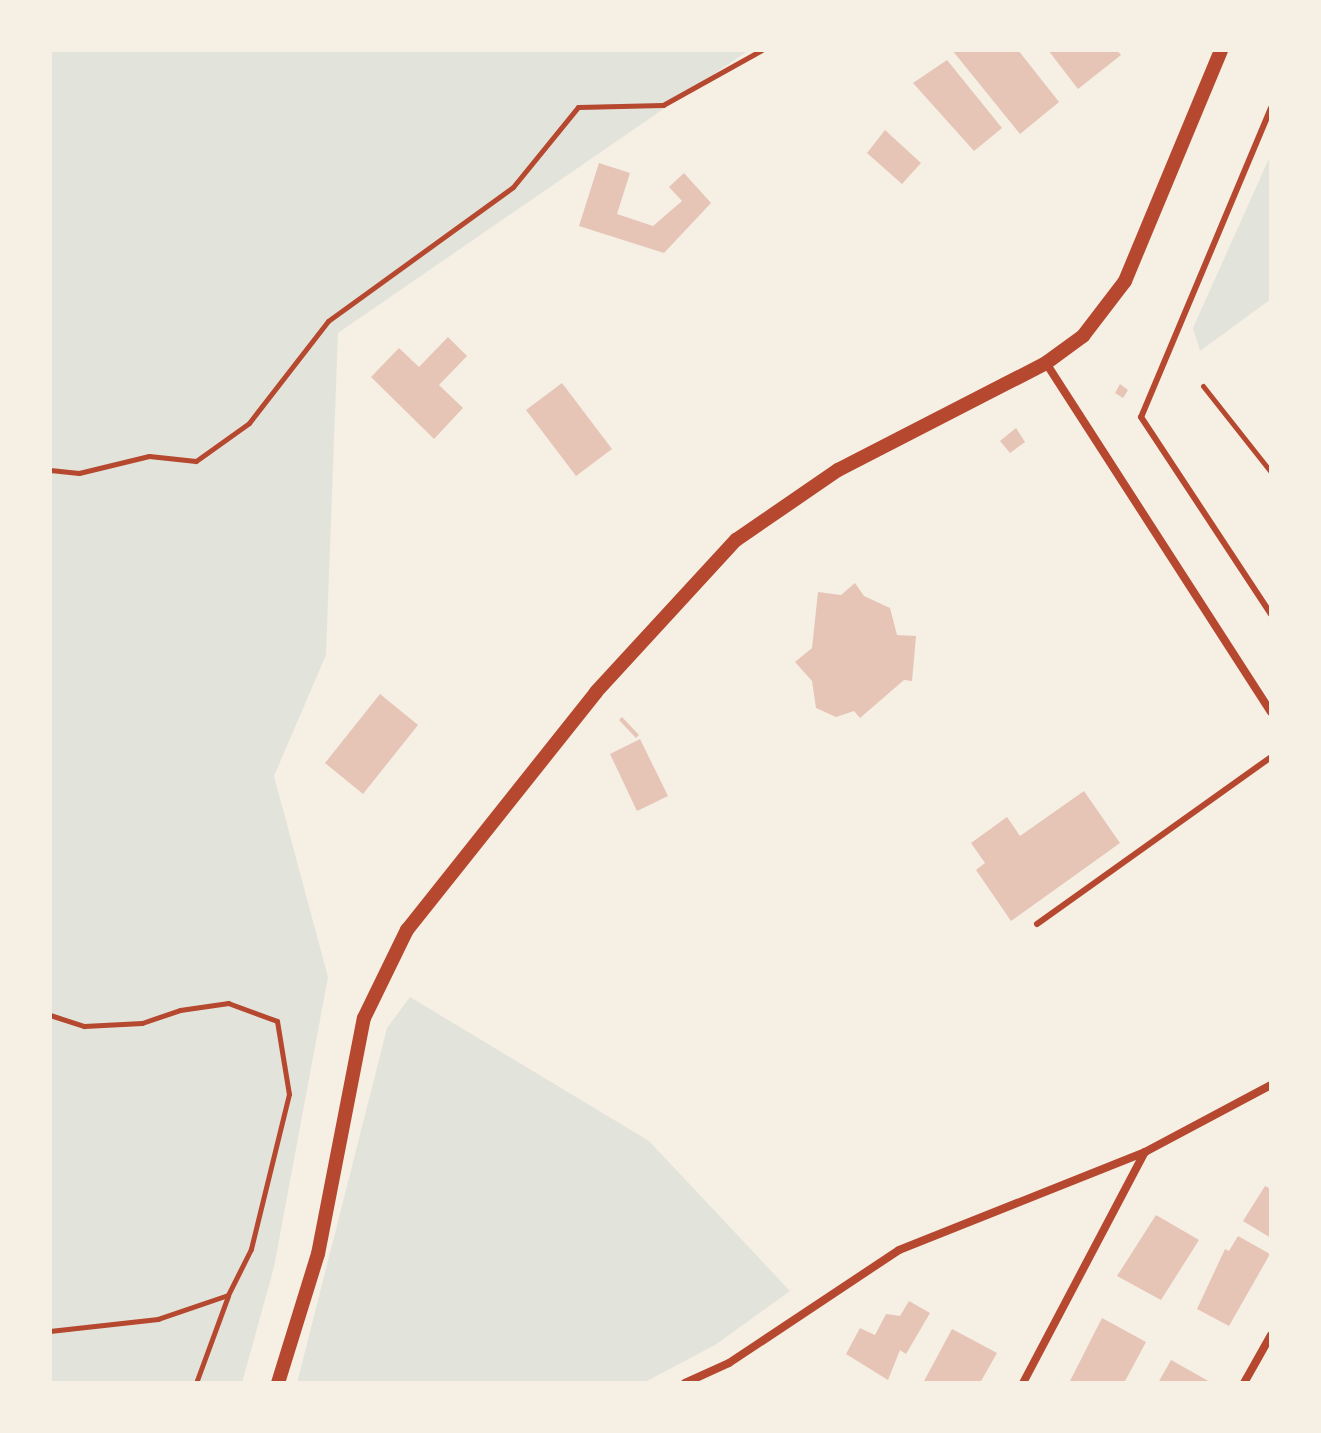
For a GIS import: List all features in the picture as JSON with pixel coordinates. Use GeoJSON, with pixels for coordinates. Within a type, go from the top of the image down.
{"type":"FeatureCollection","features":[{"type":"Feature","properties":{"kind":"street"},"geometry":{"type":"LineString","coordinates":[[278,1383],[318,1254],[364,1018],[407,930],[596,692],[736,540],[838,470],[1046,363],[1083,336],[1125,281],[1221,50]]}},
{"type":"Feature","properties":{"kind":"street"},"geometry":{"type":"LineString","coordinates":[[1046,363],[1271,712]]}},
{"type":"Feature","properties":{"kind":"street"},"geometry":{"type":"LineString","coordinates":[[685,1383],[729,1363],[899,1250],[1145,1152],[1271,1085]]}},
{"type":"Feature","properties":{"kind":"street"},"geometry":{"type":"LineString","coordinates":[[1023,1383],[1145,1152]]}},
{"type":"Feature","properties":{"kind":"street"},"geometry":{"type":"LineString","coordinates":[[1244,1383],[1271,1335]]}},
{"type":"Feature","properties":{"kind":"lane"},"geometry":{"type":"LineString","coordinates":[[1271,108],[1141,417],[1271,614]]}},
{"type":"Feature","properties":{"kind":"lane"},"geometry":{"type":"LineString","coordinates":[[1037,924],[1271,757]]}},
{"type":"Feature","properties":{"kind":"path"},"geometry":{"type":"LineString","coordinates":[[50,470],[79,473],[149,456],[196,461],[249,423],[328,321],[513,187],[578,107],[663,105],[762,50]]}},
{"type":"Feature","properties":{"kind":"path"},"geometry":{"type":"LineString","coordinates":[[1203,386],[1271,472]]}},
{"type":"Feature","properties":{"kind":"path"},"geometry":{"type":"LineString","coordinates":[[50,1015],[84,1026],[142,1023],[180,1010],[228,1003],[277,1021],[289,1094],[251,1249],[228,1295],[196,1383]]}},
{"type":"Feature","properties":{"kind":"path"},"geometry":{"type":"LineString","coordinates":[[50,1331],[158,1319],[228,1295]]}},
{"type":"Feature","properties":{"kind":"shaded area"},"geometry":{"type":"Polygon","coordinates":[[[50,50],[749,50],[338,333],[326,655],[274,776],[328,977],[274,1267],[242,1383],[50,1383],[50,50]]]}},
{"type":"Feature","properties":{"kind":"shaded area"},"geometry":{"type":"Polygon","coordinates":[[[1271,154],[1271,299],[1200,351],[1193,328],[1271,154]]]}},
{"type":"Feature","properties":{"kind":"shaded area"},"geometry":{"type":"Polygon","coordinates":[[[410,997],[649,1141],[790,1291],[715,1345],[643,1383],[297,1383],[387,1028],[410,997]]]}},
{"type":"Feature","properties":{"kind":"building"},"geometry":{"type":"Polygon","coordinates":[[[952,50],[1018,50],[1059,102],[1020,134],[952,50]]]}},
{"type":"Feature","properties":{"kind":"building"},"geometry":{"type":"Polygon","coordinates":[[[1048,50],[1117,50],[1121,55],[1078,89],[1048,50]]]}},
{"type":"Feature","properties":{"kind":"building"},"geometry":{"type":"Polygon","coordinates":[[[947,60],[1002,128],[974,151],[913,83],[947,60]]]}},
{"type":"Feature","properties":{"kind":"building"},"geometry":{"type":"Polygon","coordinates":[[[885,130],[921,163],[902,184],[867,153],[885,130]]]}},
{"type":"Feature","properties":{"kind":"building"},"geometry":{"type":"Polygon","coordinates":[[[599,163],[630,173],[617,214],[653,226],[682,201],[669,187],[684,173],[711,203],[664,253],[579,226],[599,163]]]}},
{"type":"Feature","properties":{"kind":"building"},"geometry":{"type":"Polygon","coordinates":[[[448,337],[467,356],[439,385],[463,408],[434,439],[371,377],[399,348],[419,367],[448,337]]]}},
{"type":"Feature","properties":{"kind":"building"},"geometry":{"type":"Polygon","coordinates":[[[562,383],[612,449],[576,476],[526,410],[562,383]]]}},
{"type":"Feature","properties":{"kind":"building"},"geometry":{"type":"Polygon","coordinates":[[[1120,384],[1128,390],[1123,398],[1115,393],[1120,384]]]}},
{"type":"Feature","properties":{"kind":"building"},"geometry":{"type":"Polygon","coordinates":[[[1016,428],[1025,442],[1010,453],[1000,441],[1016,428]]]}},
{"type":"Feature","properties":{"kind":"building"},"geometry":{"type":"Polygon","coordinates":[[[855,583],[864,596],[890,608],[897,635],[916,636],[912,681],[904,680],[860,718],[854,711],[836,717],[816,708],[812,681],[795,662],[812,648],[818,592],[841,595],[855,583]]]}},
{"type":"Feature","properties":{"kind":"building"},"geometry":{"type":"Polygon","coordinates":[[[380,694],[418,725],[363,794],[325,763],[380,694]]]}},
{"type":"Feature","properties":{"kind":"building"},"geometry":{"type":"Polygon","coordinates":[[[622,717],[639,735],[636,738],[619,720],[622,717]]]}},
{"type":"Feature","properties":{"kind":"building"},"geometry":{"type":"Polygon","coordinates":[[[640,739],[668,796],[637,811],[610,754],[640,739]]]}},
{"type":"Feature","properties":{"kind":"building"},"geometry":{"type":"Polygon","coordinates":[[[1084,791],[1120,843],[1011,921],[976,870],[985,863],[971,843],[1007,817],[1020,836],[1084,791]]]}},
{"type":"Feature","properties":{"kind":"building"},"geometry":{"type":"Polygon","coordinates":[[[1265,1186],[1271,1189],[1271,1238],[1243,1221],[1265,1186]]]}},
{"type":"Feature","properties":{"kind":"building"},"geometry":{"type":"Polygon","coordinates":[[[1156,1215],[1199,1240],[1161,1300],[1117,1276],[1156,1215]]]}},
{"type":"Feature","properties":{"kind":"building"},"geometry":{"type":"Polygon","coordinates":[[[1238,1236],[1270,1254],[1229,1326],[1197,1309],[1225,1249],[1229,1251],[1238,1236]]]}},
{"type":"Feature","properties":{"kind":"building"},"geometry":{"type":"Polygon","coordinates":[[[909,1301],[930,1313],[906,1354],[900,1350],[888,1380],[846,1354],[860,1328],[875,1335],[886,1314],[900,1316],[909,1301]]]}},
{"type":"Feature","properties":{"kind":"building"},"geometry":{"type":"Polygon","coordinates":[[[1102,1318],[1146,1342],[1124,1383],[1069,1383],[1102,1318]]]}},
{"type":"Feature","properties":{"kind":"building"},"geometry":{"type":"Polygon","coordinates":[[[952,1329],[997,1353],[980,1383],[923,1383],[952,1329]]]}},
{"type":"Feature","properties":{"kind":"building"},"geometry":{"type":"Polygon","coordinates":[[[1171,1360],[1212,1383],[1158,1383],[1171,1360]]]}}]}
